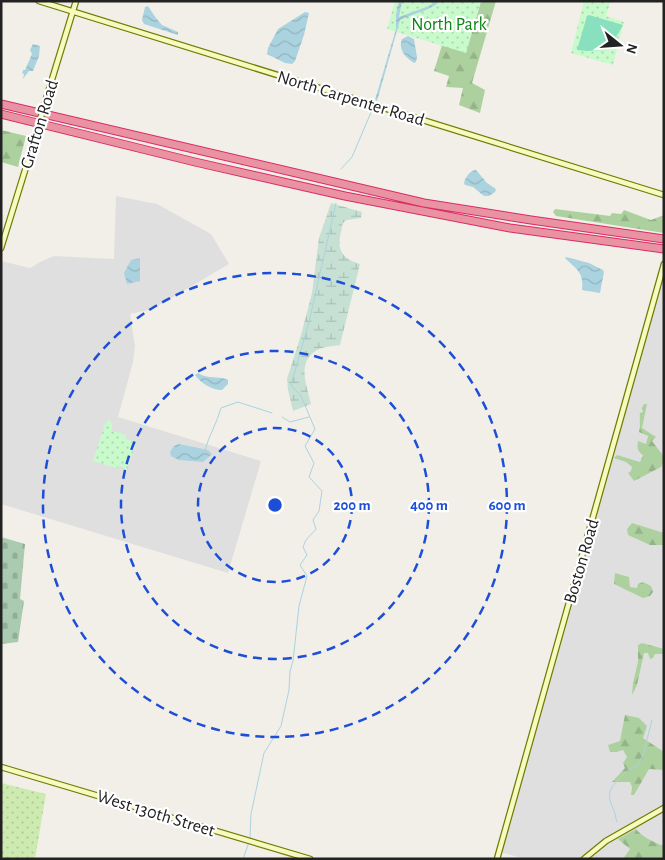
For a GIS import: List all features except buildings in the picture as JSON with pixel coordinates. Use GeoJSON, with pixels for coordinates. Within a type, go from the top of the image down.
{"type":"FeatureCollection","features":[{"type":"Feature","properties":{"kind":"highway"},"geometry":{"type":"LineString","coordinates":[[1,104],[424,203],[664,239]]}},
{"type":"Feature","properties":{"kind":"highway"},"geometry":{"type":"LineString","coordinates":[[1,114],[195,162],[345,196],[510,228],[664,250]]}},
{"type":"Feature","properties":{"kind":"street","name":"North Carpenter Road"},"geometry":{"type":"LineString","coordinates":[[38,1],[664,195]]}},
{"type":"Feature","properties":{"kind":"street","name":"Grafton Road"},"geometry":{"type":"LineString","coordinates":[[1,248],[76,1]]}},
{"type":"Feature","properties":{"kind":"street","name":"Boston Road"},"geometry":{"type":"LineString","coordinates":[[497,859],[664,264]]}},
{"type":"Feature","properties":{"kind":"street","name":"West 130th Street"},"geometry":{"type":"LineString","coordinates":[[1,767],[310,859]]}},
{"type":"Feature","properties":{"kind":"street"},"geometry":{"type":"LineString","coordinates":[[584,859],[601,843],[664,808]]}},
{"type":"Feature","properties":{"kind":"shaded area"},"geometry":{"type":"Polygon","coordinates":[[[116,196],[157,204],[211,234],[229,264],[153,309],[130,314],[135,346],[133,362],[118,417],[261,461],[228,573],[1,504],[1,261],[30,268],[54,256],[114,259],[116,196]]]}},
{"type":"Feature","properties":{"kind":"shaded area"},"geometry":{"type":"Polygon","coordinates":[[[664,287],[664,805],[599,843],[582,859],[526,859],[500,852],[658,291],[664,287]]]}},
{"type":"Feature","properties":{"kind":"shaded area"},"geometry":{"type":"Polygon","coordinates":[[[664,809],[664,859],[586,859],[614,838],[664,809]]]}},
{"type":"Feature","properties":{"kind":"green space","name":"North Park"},"geometry":{"type":"Polygon","coordinates":[[[395,1],[481,1],[466,53],[387,29],[395,1]]]}},
{"type":"Feature","properties":{"kind":"green space"},"geometry":{"type":"Polygon","coordinates":[[[481,1],[496,1],[472,83],[485,90],[480,113],[459,105],[463,88],[446,87],[449,76],[434,71],[442,45],[466,52],[481,1]]]}},
{"type":"Feature","properties":{"kind":"green space"},"geometry":{"type":"Polygon","coordinates":[[[584,1],[611,1],[606,16],[624,22],[613,65],[571,53],[584,1]]]}},
{"type":"Feature","properties":{"kind":"green space"},"geometry":{"type":"Polygon","coordinates":[[[587,16],[623,25],[606,50],[577,50],[587,16]]]}},
{"type":"Feature","properties":{"kind":"green space"},"geometry":{"type":"Polygon","coordinates":[[[1,130],[26,136],[18,167],[1,162],[1,130]]]}},
{"type":"Feature","properties":{"kind":"green space"},"geometry":{"type":"Polygon","coordinates":[[[331,203],[362,212],[361,218],[344,222],[339,244],[345,256],[360,264],[340,345],[319,349],[311,355],[307,361],[305,375],[311,404],[293,411],[287,379],[312,293],[319,238],[331,203]]]}},
{"type":"Feature","properties":{"kind":"green space"},"geometry":{"type":"Polygon","coordinates":[[[555,209],[610,216],[612,213],[621,214],[624,210],[651,220],[664,215],[664,233],[556,216],[553,212],[555,209]]]}},
{"type":"Feature","properties":{"kind":"green space"},"geometry":{"type":"Polygon","coordinates":[[[644,404],[647,404],[642,428],[656,437],[652,441],[662,454],[664,461],[661,467],[634,481],[628,473],[632,467],[626,462],[614,458],[617,455],[640,462],[643,455],[638,449],[638,441],[646,444],[648,436],[639,432],[640,413],[643,412],[644,404]]]}},
{"type":"Feature","properties":{"kind":"green space"},"geometry":{"type":"Polygon","coordinates":[[[109,420],[112,423],[112,431],[125,434],[126,439],[136,442],[127,470],[121,466],[116,468],[93,461],[105,424],[109,420]]]}},
{"type":"Feature","properties":{"kind":"green space"},"geometry":{"type":"Polygon","coordinates":[[[632,523],[664,533],[664,545],[650,545],[628,535],[627,529],[632,523]]]}},
{"type":"Feature","properties":{"kind":"green space"},"geometry":{"type":"Polygon","coordinates":[[[1,537],[25,544],[20,599],[24,601],[18,642],[1,644],[1,537]]]}},
{"type":"Feature","properties":{"kind":"green space"},"geometry":{"type":"Polygon","coordinates":[[[615,573],[629,577],[630,587],[637,588],[638,584],[643,582],[651,586],[653,592],[650,596],[643,598],[614,584],[615,573]]]}},
{"type":"Feature","properties":{"kind":"green space"},"geometry":{"type":"Polygon","coordinates":[[[642,643],[664,649],[664,654],[655,654],[650,659],[648,653],[644,653],[637,685],[632,695],[638,662],[638,645],[642,643]]]}},
{"type":"Feature","properties":{"kind":"green space"},"geometry":{"type":"Polygon","coordinates":[[[625,715],[639,718],[647,726],[643,738],[664,752],[664,770],[649,769],[634,795],[631,795],[632,787],[630,782],[612,782],[625,768],[623,763],[627,757],[623,750],[610,752],[608,745],[620,741],[625,715]]]}},
{"type":"Feature","properties":{"kind":"green space"},"geometry":{"type":"Polygon","coordinates":[[[1,783],[46,794],[35,859],[1,859],[1,783]]]}},
{"type":"Feature","properties":{"kind":"green space"},"geometry":{"type":"Polygon","coordinates":[[[636,829],[647,838],[664,845],[664,859],[623,859],[630,849],[618,839],[636,829]]]}},
{"type":"Feature","properties":{"kind":"water"},"geometry":{"type":"Polygon","coordinates":[[[399,1],[402,1],[399,17],[440,1],[426,10],[400,20],[377,101],[375,100],[396,29],[396,14],[399,1]]]}},
{"type":"Feature","properties":{"kind":"water"},"geometry":{"type":"Polygon","coordinates":[[[148,6],[162,25],[178,32],[178,35],[144,24],[142,20],[145,7],[148,6]]]}},
{"type":"Feature","properties":{"kind":"water"},"geometry":{"type":"Polygon","coordinates":[[[305,12],[309,13],[295,61],[292,64],[285,63],[267,54],[268,48],[278,29],[305,12]]]}},
{"type":"Feature","properties":{"kind":"water"},"geometry":{"type":"Polygon","coordinates":[[[408,36],[414,39],[417,57],[414,63],[405,56],[401,47],[402,39],[408,36]]]}},
{"type":"Feature","properties":{"kind":"water"},"geometry":{"type":"Polygon","coordinates":[[[33,44],[40,46],[39,56],[33,71],[29,71],[23,79],[24,74],[22,73],[32,54],[30,50],[33,44]]]}},
{"type":"Feature","properties":{"kind":"water"},"geometry":{"type":"Polygon","coordinates":[[[476,170],[487,183],[496,189],[489,196],[484,196],[473,187],[464,183],[468,175],[476,170]]]}},
{"type":"Feature","properties":{"kind":"water"},"geometry":{"type":"Polygon","coordinates":[[[566,257],[589,263],[603,270],[600,293],[582,290],[581,275],[566,257]]]}},
{"type":"Feature","properties":{"kind":"water"},"geometry":{"type":"Polygon","coordinates":[[[140,258],[140,281],[127,284],[124,273],[131,260],[140,258]]]}},
{"type":"Feature","properties":{"kind":"water"},"geometry":{"type":"Polygon","coordinates":[[[198,373],[228,380],[228,384],[222,390],[214,389],[200,381],[195,375],[198,373]]]}},
{"type":"Feature","properties":{"kind":"water"},"geometry":{"type":"Polygon","coordinates":[[[179,444],[208,450],[212,454],[203,462],[179,460],[171,456],[170,452],[174,446],[179,444]]]}},
{"type":"Feature","properties":{"kind":"waterway"},"geometry":{"type":"LineString","coordinates":[[341,169],[352,157],[372,110]]}},
{"type":"Feature","properties":{"kind":"waterway"},"geometry":{"type":"LineString","coordinates":[[250,838],[251,814],[264,753],[281,726],[289,690],[299,606],[307,576],[300,565],[307,555],[303,547],[306,540],[316,529],[313,520],[319,511],[322,491],[309,477],[314,463],[305,446],[315,429],[301,396],[291,385],[309,322],[336,203]]}},
{"type":"Feature","properties":{"kind":"waterway"},"geometry":{"type":"LineString","coordinates":[[205,450],[221,408],[238,402],[272,413]]}},
{"type":"Feature","properties":{"kind":"waterway"},"geometry":{"type":"LineString","coordinates":[[282,417],[290,422],[309,417]]}},
{"type":"Feature","properties":{"kind":"waterway"},"geometry":{"type":"LineString","coordinates":[[617,822],[610,800],[611,788],[625,773],[637,766],[643,755],[652,720]]}},
{"type":"Feature","properties":{"kind":"waterway"},"geometry":{"type":"LineString","coordinates":[[243,859],[249,842]]}}]}
